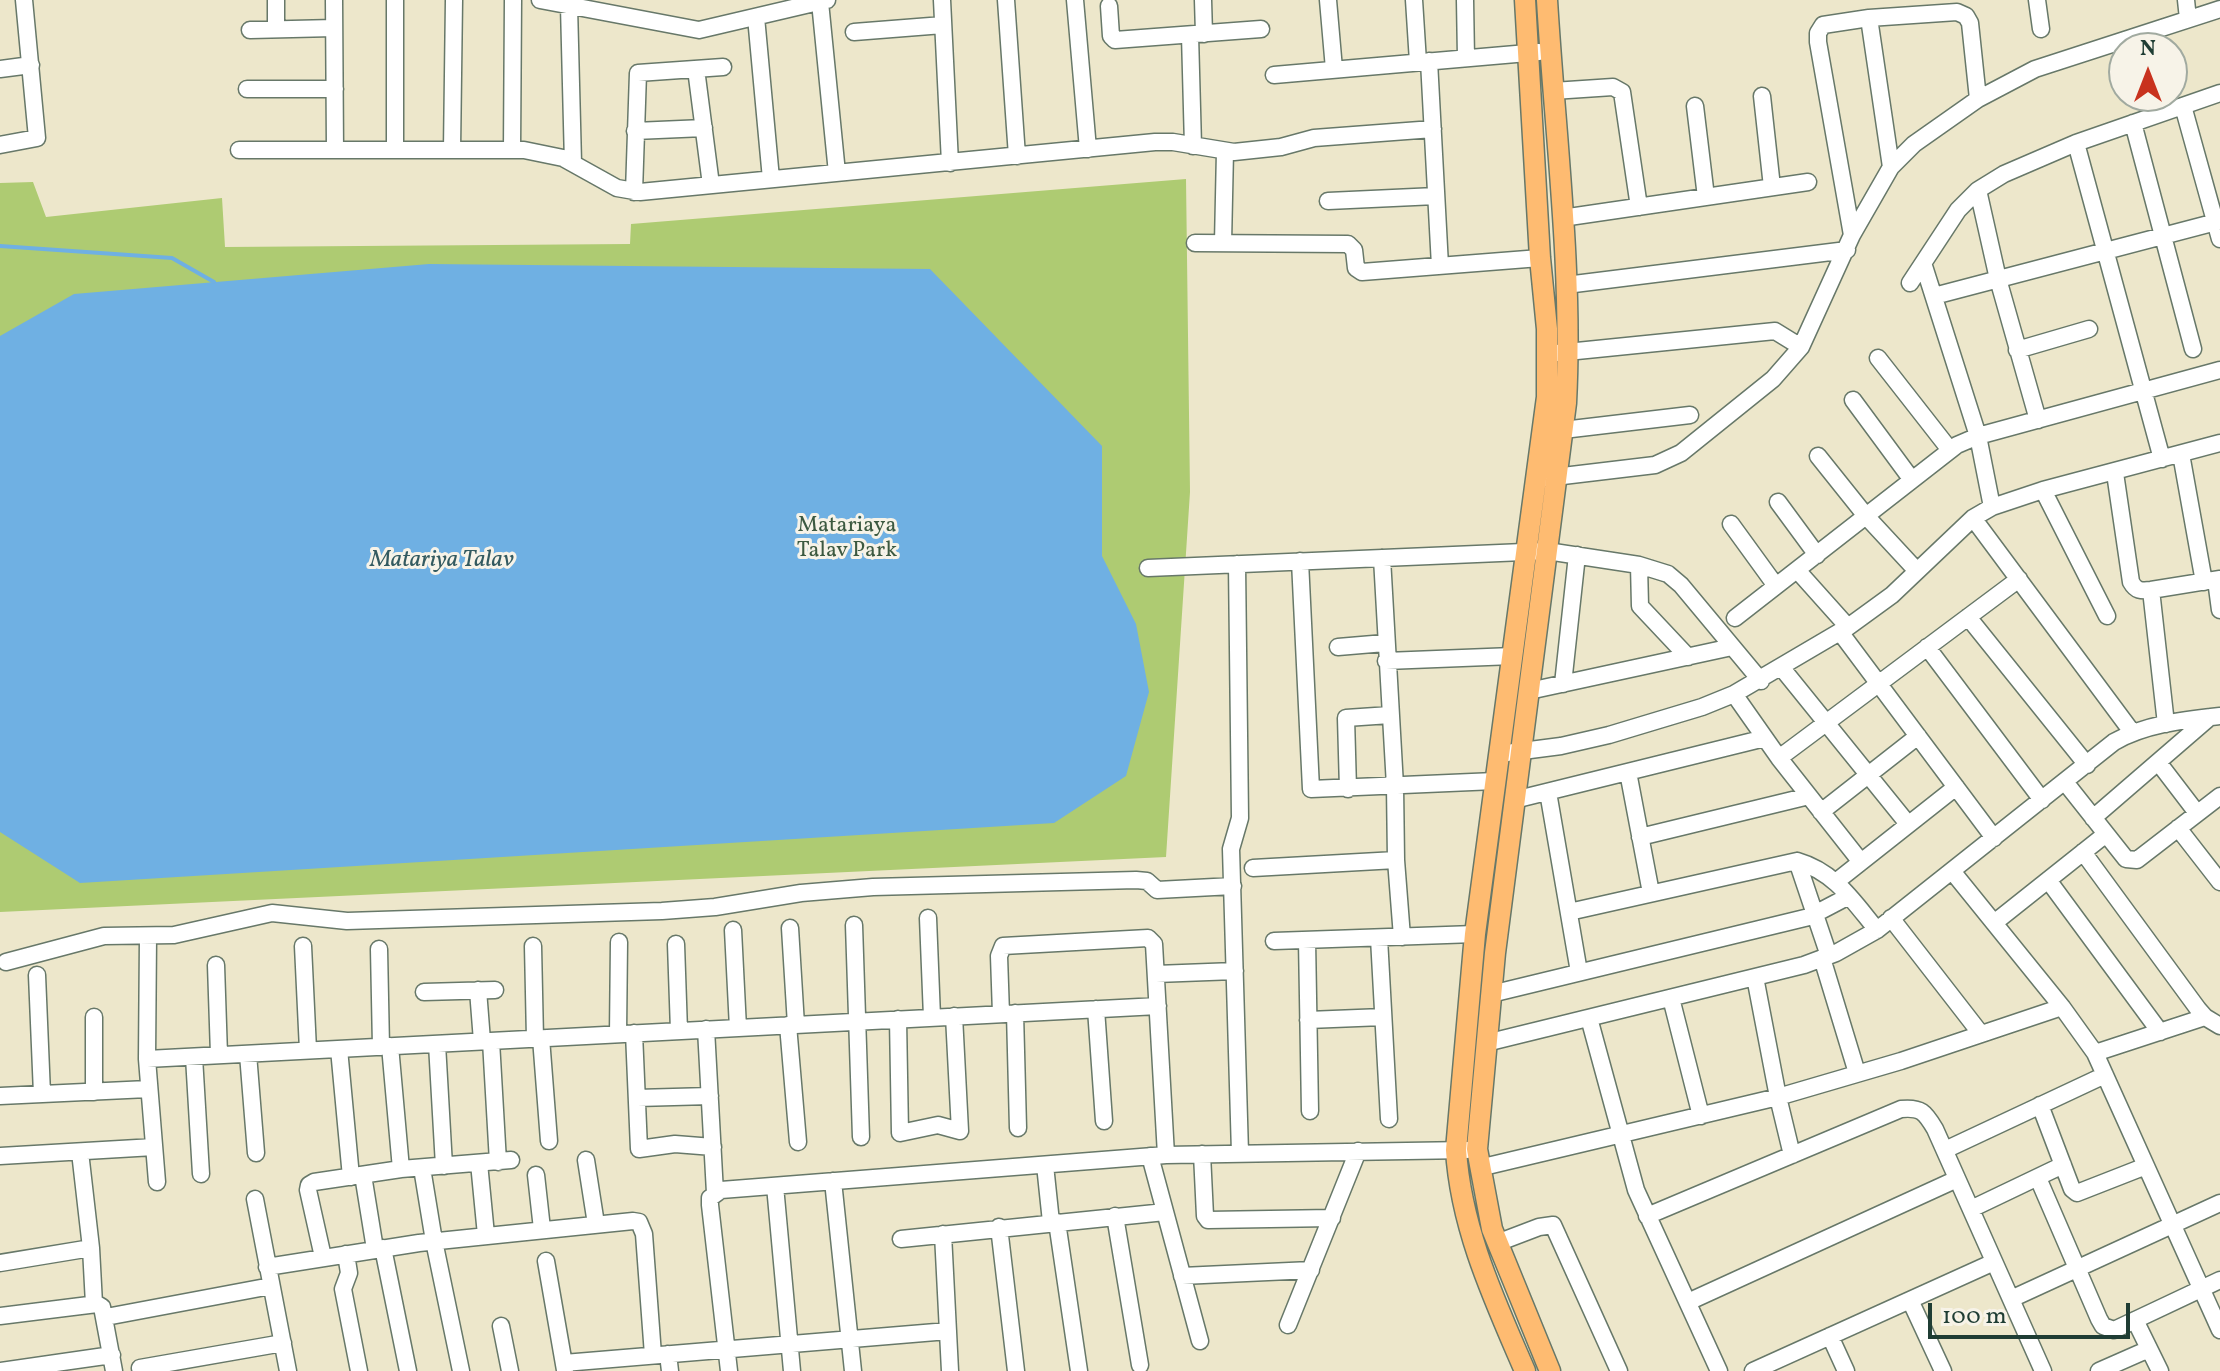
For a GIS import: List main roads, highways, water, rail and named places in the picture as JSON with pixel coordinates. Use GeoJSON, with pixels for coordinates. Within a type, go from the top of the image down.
{"type":"FeatureCollection","features":[{"type":"Feature","properties":{"kind":"main road"},"geometry":{"type":"LineString","coordinates":[[1525,0],[1547,397],[1537,479],[1537,551],[1529,691],[1509,753],[1495,781],[1475,934],[1456,1150],[1467,1227],[1525,1371]]}},
{"type":"Feature","properties":{"kind":"main road"},"geometry":{"type":"LineString","coordinates":[[1547,0],[1568,352],[1558,477],[1513,656],[1509,753],[1514,800],[1486,1043],[1478,1158],[1487,1212],[1497,1243],[1550,1371]]}},
{"type":"Feature","properties":{"kind":"water","name":"Matariya Talav"},"geometry":{"type":"Polygon","coordinates":[[[429,264],[930,269],[1102,446],[1102,556],[1136,624],[1149,692],[1126,776],[1054,823],[80,883],[0,832],[0,336],[74,294],[429,264]]]}},
{"type":"Feature","properties":{"kind":"waterway"},"geometry":{"type":"LineString","coordinates":[[0,246],[172,258],[214,282]]}},
{"type":"Feature","properties":{"kind":"park label","name":"Matariaya Talav Park"},"geometry":{"type":"Point","coordinates":[847,540]}}]}
